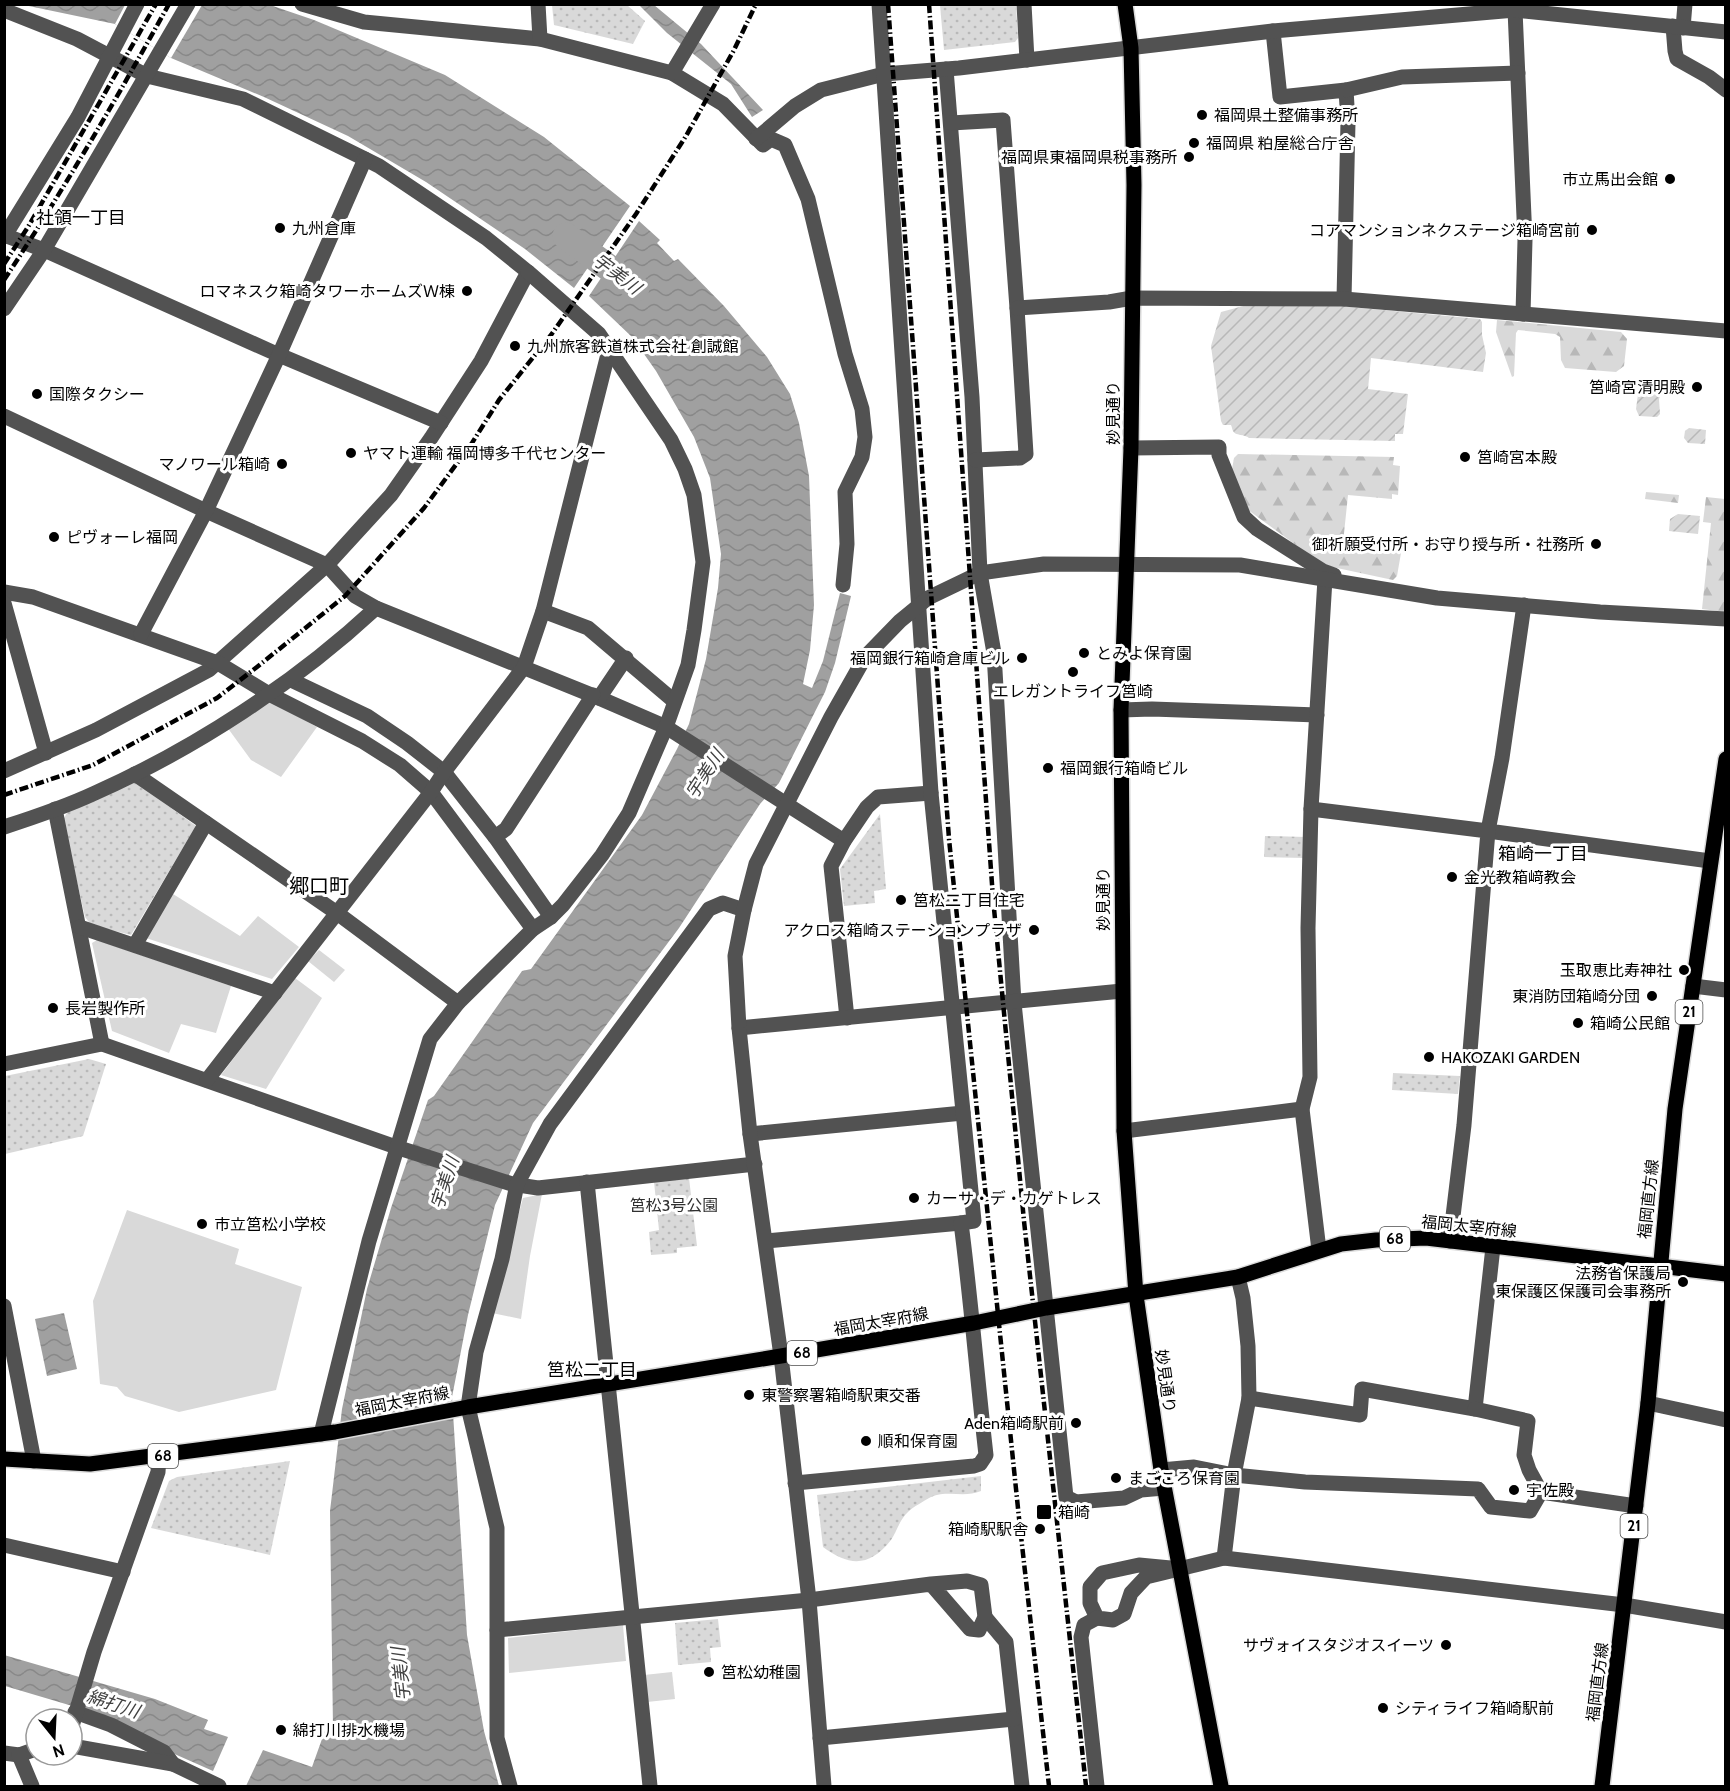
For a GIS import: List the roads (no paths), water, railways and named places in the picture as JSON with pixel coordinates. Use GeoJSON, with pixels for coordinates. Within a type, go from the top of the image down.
{"type":"FeatureCollection","features":[{"type":"Feature","properties":{"kind":"main road","name":"妙見通り"},"geometry":{"type":"LineString","coordinates":[[1125,4],[1131,48],[1134,185],[1131,448],[1121,710],[1124,1131],[1136,1294],[1161,1470],[1221,1786]]}},
{"type":"Feature","properties":{"kind":"main road","name":"福岡直方線"},"geometry":{"type":"LineString","coordinates":[[1602,1786],[1648,1403],[1675,1109],[1710,861],[1721,821],[1725,759]]}},
{"type":"Feature","properties":{"kind":"main road","name":"福岡太宰府線"},"geometry":{"type":"LineString","coordinates":[[4,1459],[90,1464],[328,1433],[463,1408],[974,1323],[1046,1308],[1239,1277],[1341,1244],[1376,1240],[1426,1238],[1725,1274]]}},
{"type":"Feature","properties":{"kind":"street"},"geometry":{"type":"LineString","coordinates":[[137,4],[78,117],[5,236],[44,250],[279,355],[441,423]]}},
{"type":"Feature","properties":{"kind":"street"},"geometry":{"type":"LineString","coordinates":[[4,309],[44,250],[188,4]]}},
{"type":"Feature","properties":{"kind":"street"},"geometry":{"type":"LineString","coordinates":[[302,4],[364,22],[540,39],[672,73],[723,104],[763,146],[771,139],[785,145],[808,199],[845,354],[862,409],[865,437],[862,457],[845,492],[847,544],[843,585]]}},
{"type":"Feature","properties":{"kind":"street"},"geometry":{"type":"LineString","coordinates":[[538,4],[540,39]]}},
{"type":"Feature","properties":{"kind":"street"},"geometry":{"type":"LineString","coordinates":[[672,73],[713,4]]}},
{"type":"Feature","properties":{"kind":"street"},"geometry":{"type":"LineString","coordinates":[[766,1241],[974,1221],[931,793],[879,4]]}},
{"type":"Feature","properties":{"kind":"street"},"geometry":{"type":"LineString","coordinates":[[1024,4],[1027,60]]}},
{"type":"Feature","properties":{"kind":"street"},"geometry":{"type":"LineString","coordinates":[[1685,4],[1678,27],[1675,51],[1677,59],[1709,77],[1725,90]]}},
{"type":"Feature","properties":{"kind":"street"},"geometry":{"type":"LineString","coordinates":[[4,10],[113,52],[150,72],[243,99],[379,166],[486,238],[598,334],[671,440],[694,495],[703,562],[688,665],[674,701],[672,731],[629,813],[602,855],[563,905],[551,917],[533,929],[458,1003],[430,1039],[403,1149],[369,1240],[328,1433]]}},
{"type":"Feature","properties":{"kind":"street"},"geometry":{"type":"LineString","coordinates":[[756,139],[795,106],[821,90],[884,74],[946,69],[1273,31],[1515,10],[1570,11],[1725,32]]}},
{"type":"Feature","properties":{"kind":"street"},"geometry":{"type":"LineString","coordinates":[[1515,10],[1525,240],[1523,314]]}},
{"type":"Feature","properties":{"kind":"street"},"geometry":{"type":"LineString","coordinates":[[1273,31],[1280,97],[1346,90],[1401,77],[1518,73]]}},
{"type":"Feature","properties":{"kind":"street"},"geometry":{"type":"LineString","coordinates":[[946,69],[975,460],[980,573],[994,653],[1014,1003],[1066,1497],[1076,1502],[1124,1498],[1141,1490],[1164,1488]]}},
{"type":"Feature","properties":{"kind":"street"},"geometry":{"type":"LineString","coordinates":[[1344,299],[1348,122],[1346,90]]}},
{"type":"Feature","properties":{"kind":"street"},"geometry":{"type":"LineString","coordinates":[[951,123],[1003,120],[1017,308],[1026,454],[1020,458],[975,460]]}},
{"type":"Feature","properties":{"kind":"street"},"geometry":{"type":"LineString","coordinates":[[141,634],[206,511],[279,355],[365,159]]}},
{"type":"Feature","properties":{"kind":"street"},"geometry":{"type":"LineString","coordinates":[[4,771],[150,703],[209,670],[327,565],[391,495],[441,423],[482,361],[528,272]]}},
{"type":"Feature","properties":{"kind":"street"},"geometry":{"type":"LineString","coordinates":[[1017,308],[1109,302],[1132,298],[1344,299],[1725,331]]}},
{"type":"Feature","properties":{"kind":"street"},"geometry":{"type":"LineString","coordinates":[[207,1080],[431,792],[524,667],[543,611],[611,351]]}},
{"type":"Feature","properties":{"kind":"street"},"geometry":{"type":"LineString","coordinates":[[4,416],[327,565],[355,596],[376,608],[524,667],[672,731],[844,841]]}},
{"type":"Feature","properties":{"kind":"street"},"geometry":{"type":"LineString","coordinates":[[1131,448],[1219,447],[1219,455],[1244,517],[1257,529],[1323,571],[1364,587]]}},
{"type":"Feature","properties":{"kind":"street"},"geometry":{"type":"LineString","coordinates":[[824,1786],[809,1600],[781,1356],[750,1134],[739,1028],[735,956],[756,864],[864,657],[900,621],[928,598],[980,573],[1044,564],[1240,565],[1437,598],[1725,619]]}},
{"type":"Feature","properties":{"kind":"street"},"geometry":{"type":"LineString","coordinates":[[1319,1250],[1302,1109],[1310,1077],[1308,928],[1311,809],[1325,579]]}},
{"type":"Feature","properties":{"kind":"street"},"geometry":{"type":"LineString","coordinates":[[4,592],[33,597],[218,663],[268,694],[362,741],[400,765],[431,792],[533,929]]}},
{"type":"Feature","properties":{"kind":"street"},"geometry":{"type":"LineString","coordinates":[[4,603],[46,753]]}},
{"type":"Feature","properties":{"kind":"street"},"geometry":{"type":"LineString","coordinates":[[1450,1241],[1464,1125],[1488,831],[1502,758],[1524,605]]}},
{"type":"Feature","properties":{"kind":"street"},"geometry":{"type":"LineString","coordinates":[[4,827],[94,794],[206,734],[291,680],[376,608]]}},
{"type":"Feature","properties":{"kind":"street"},"geometry":{"type":"LineString","coordinates":[[543,611],[588,628],[674,701]]}},
{"type":"Feature","properties":{"kind":"street"},"geometry":{"type":"LineString","coordinates":[[495,837],[506,829],[596,697],[626,658]]}},
{"type":"Feature","properties":{"kind":"street"},"geometry":{"type":"LineString","coordinates":[[291,680],[367,716],[407,742],[444,772],[495,837],[551,917]]}},
{"type":"Feature","properties":{"kind":"street"},"geometry":{"type":"LineString","coordinates":[[1121,710],[1317,715]]}},
{"type":"Feature","properties":{"kind":"street"},"geometry":{"type":"LineString","coordinates":[[135,774],[337,913],[458,1003]]}},
{"type":"Feature","properties":{"kind":"street"},"geometry":{"type":"LineString","coordinates":[[847,1018],[831,866],[844,841],[867,807],[878,797],[931,793]]}},
{"type":"Feature","properties":{"kind":"street"},"geometry":{"type":"LineString","coordinates":[[55,809],[102,1044]]}},
{"type":"Feature","properties":{"kind":"street"},"geometry":{"type":"LineString","coordinates":[[1311,809],[1710,861]]}},
{"type":"Feature","properties":{"kind":"street"},"geometry":{"type":"LineString","coordinates":[[135,945],[206,823]]}},
{"type":"Feature","properties":{"kind":"street"},"geometry":{"type":"LineString","coordinates":[[510,1786],[497,1738],[497,1528],[463,1408],[502,1259],[514,1184],[550,1124],[710,909],[723,903],[744,909]]}},
{"type":"Feature","properties":{"kind":"street"},"geometry":{"type":"LineString","coordinates":[[80,927],[275,993]]}},
{"type":"Feature","properties":{"kind":"street"},"geometry":{"type":"LineString","coordinates":[[1693,986],[1725,990]]}},
{"type":"Feature","properties":{"kind":"street"},"geometry":{"type":"LineString","coordinates":[[739,1028],[1122,991]]}},
{"type":"Feature","properties":{"kind":"street"},"geometry":{"type":"LineString","coordinates":[[4,1064],[102,1044],[403,1149],[514,1184],[538,1188],[755,1164]]}},
{"type":"Feature","properties":{"kind":"street"},"geometry":{"type":"LineString","coordinates":[[1124,1131],[1302,1109]]}},
{"type":"Feature","properties":{"kind":"street"},"geometry":{"type":"LineString","coordinates":[[750,1134],[963,1113]]}},
{"type":"Feature","properties":{"kind":"street"},"geometry":{"type":"LineString","coordinates":[[587,1182],[650,1786]]}},
{"type":"Feature","properties":{"kind":"street"},"geometry":{"type":"LineString","coordinates":[[795,1483],[980,1464],[986,1455],[974,1348],[974,1323],[961,1223]]}},
{"type":"Feature","properties":{"kind":"street"},"geometry":{"type":"LineString","coordinates":[[1475,1408],[1493,1247]]}},
{"type":"Feature","properties":{"kind":"street"},"geometry":{"type":"LineString","coordinates":[[1224,1558],[1234,1475],[1249,1398],[1248,1346],[1239,1277]]}},
{"type":"Feature","properties":{"kind":"street"},"geometry":{"type":"LineString","coordinates":[[5,1311],[34,1461]]}},
{"type":"Feature","properties":{"kind":"street"},"geometry":{"type":"LineString","coordinates":[[1249,1398],[1360,1415],[1362,1389],[1475,1408],[1528,1421],[1524,1455],[1528,1470],[1541,1491],[1636,1506]]}},
{"type":"Feature","properties":{"kind":"street"},"geometry":{"type":"LineString","coordinates":[[1648,1403],[1725,1420]]}},
{"type":"Feature","properties":{"kind":"street"},"geometry":{"type":"LineString","coordinates":[[78,1707],[94,1652],[158,1472],[159,1456]]}},
{"type":"Feature","properties":{"kind":"street"},"geometry":{"type":"LineString","coordinates":[[1161,1470],[1194,1467],[1234,1475],[1305,1482],[1478,1489],[1491,1507],[1530,1511],[1541,1491]]}},
{"type":"Feature","properties":{"kind":"street"},"geometry":{"type":"LineString","coordinates":[[4,1545],[123,1572]]}},
{"type":"Feature","properties":{"kind":"street"},"geometry":{"type":"LineString","coordinates":[[1097,1786],[1081,1637],[1084,1625],[1097,1618],[1113,1620],[1124,1614],[1131,1593],[1146,1577],[1224,1558],[1624,1605],[1725,1622]]}},
{"type":"Feature","properties":{"kind":"street"},"geometry":{"type":"LineString","coordinates":[[1097,1618],[1090,1603],[1090,1587],[1102,1573],[1139,1564],[1181,1569]]}},
{"type":"Feature","properties":{"kind":"street"},"geometry":{"type":"LineString","coordinates":[[497,1630],[809,1600],[931,1584],[967,1581],[981,1585],[985,1617],[979,1630],[970,1629],[931,1584]]}},
{"type":"Feature","properties":{"kind":"street"},"geometry":{"type":"LineString","coordinates":[[985,1617],[1006,1642],[1022,1786]]}},
{"type":"Feature","properties":{"kind":"street"},"geometry":{"type":"LineString","coordinates":[[820,1738],[1014,1719]]}},
{"type":"Feature","properties":{"kind":"street"},"geometry":{"type":"LineString","coordinates":[[84,1721],[111,1725],[164,1752],[173,1764]]}},
{"type":"Feature","properties":{"kind":"street"},"geometry":{"type":"LineString","coordinates":[[84,1748],[173,1764],[219,1786]]}},
{"type":"Feature","properties":{"kind":"street"},"geometry":{"type":"LineString","coordinates":[[12,1754],[32,1786]]}},
{"type":"Feature","properties":{"kind":"water"},"geometry":{"type":"Polygon","coordinates":[[[24,5],[270,5],[314,20],[445,75],[544,137],[630,206],[574,288],[525,249],[426,182],[348,136],[264,97],[171,58],[115,24],[24,5]]]}},
{"type":"Feature","properties":{"kind":"water"},"geometry":{"type":"Polygon","coordinates":[[[639,5],[654,5],[701,44],[763,110],[752,117],[731,84],[667,33],[639,5]]]}},
{"type":"Feature","properties":{"kind":"water"},"geometry":{"type":"Polygon","coordinates":[[[639,221],[660,240],[657,243],[674,261],[678,259],[724,306],[767,357],[790,394],[799,423],[809,476],[814,605],[810,650],[803,684],[812,688],[823,661],[840,593],[851,596],[835,663],[825,692],[779,783],[760,804],[679,928],[533,1123],[495,1205],[468,1315],[452,1397],[467,1635],[484,1731],[499,1786],[246,1786],[263,1750],[312,1767],[327,1725],[333,1728],[330,1511],[342,1409],[367,1289],[391,1208],[428,1100],[434,1096],[522,971],[531,969],[642,815],[689,724],[706,659],[718,588],[721,554],[710,478],[694,437],[656,371],[632,337],[589,296],[639,221]]]}},
{"type":"Feature","properties":{"kind":"water"},"geometry":{"type":"Polygon","coordinates":[[[64,1313],[77,1369],[47,1376],[35,1319],[64,1313]]]}},
{"type":"Feature","properties":{"kind":"water","name":"綿打川"},"geometry":{"type":"Polygon","coordinates":[[[4,1655],[155,1699],[208,1720],[204,1729],[228,1737],[213,1771],[170,1752],[96,1713],[84,1709],[84,1707],[76,1707],[5,1686],[4,1655]]]}},
{"type":"Feature","properties":{"kind":"waterway","name":"宇美川"},"geometry":{"type":"LineString","coordinates":[[566,236],[636,288]]}},
{"type":"Feature","properties":{"kind":"railway"},"geometry":{"type":"LineString","coordinates":[[4,264],[28,227],[156,4]]}},
{"type":"Feature","properties":{"kind":"railway"},"geometry":{"type":"LineString","coordinates":[[4,280],[89,144],[169,4]]}},
{"type":"Feature","properties":{"kind":"railway"},"geometry":{"type":"LineString","coordinates":[[4,795],[93,765],[217,698],[345,596],[424,508],[472,443],[499,400],[551,335],[636,214],[686,136],[734,50],[756,4]]}},
{"type":"Feature","properties":{"kind":"railway"},"geometry":{"type":"LineString","coordinates":[[888,4],[949,839],[1049,1786]]}},
{"type":"Feature","properties":{"kind":"railway"},"geometry":{"type":"LineString","coordinates":[[929,4],[993,898],[1024,1221],[1086,1786]]}},
{"type":"Feature","properties":{"kind":"place","name":"福岡県土整備事務所"},"geometry":{"type":"Point","coordinates":[1202,115]}},
{"type":"Feature","properties":{"kind":"place","name":"福岡県 粕屋総合庁舎"},"geometry":{"type":"Point","coordinates":[1194,143]}},
{"type":"Feature","properties":{"kind":"place","name":"福岡県東福岡県税事務所"},"geometry":{"type":"Point","coordinates":[1189,157]}},
{"type":"Feature","properties":{"kind":"place","name":"市立馬出会館"},"geometry":{"type":"Point","coordinates":[1670,179]}},
{"type":"Feature","properties":{"kind":"place","name":"九州倉庫"},"geometry":{"type":"Point","coordinates":[280,228]}},
{"type":"Feature","properties":{"kind":"place","name":"コアマンションネクステージ箱崎宮前"},"geometry":{"type":"Point","coordinates":[1592,230]}},
{"type":"Feature","properties":{"kind":"place","name":"ロマネスク箱崎タワーホームズＷ棟"},"geometry":{"type":"Point","coordinates":[467,291]}},
{"type":"Feature","properties":{"kind":"place","name":"九州旅客鉄道株式会社 創誠館"},"geometry":{"type":"Point","coordinates":[515,346]}},
{"type":"Feature","properties":{"kind":"place","name":"筥崎宮清明殿"},"geometry":{"type":"Point","coordinates":[1697,387]}},
{"type":"Feature","properties":{"kind":"place","name":"国際タクシー"},"geometry":{"type":"Point","coordinates":[37,394]}},
{"type":"Feature","properties":{"kind":"place","name":"ヤマト運輸 福岡博多千代センター"},"geometry":{"type":"Point","coordinates":[351,453]}},
{"type":"Feature","properties":{"kind":"place","name":"筥崎宮本殿"},"geometry":{"type":"Point","coordinates":[1465,457]}},
{"type":"Feature","properties":{"kind":"place","name":"マノワール箱崎"},"geometry":{"type":"Point","coordinates":[282,464]}},
{"type":"Feature","properties":{"kind":"place","name":"ピヴォーレ福岡"},"geometry":{"type":"Point","coordinates":[54,537]}},
{"type":"Feature","properties":{"kind":"place","name":"御祈願受付所・お守り授与所・社務所"},"geometry":{"type":"Point","coordinates":[1596,544]}},
{"type":"Feature","properties":{"kind":"place","name":"とみよ保育園"},"geometry":{"type":"Point","coordinates":[1084,653]}},
{"type":"Feature","properties":{"kind":"place","name":"福岡銀行箱崎倉庫ビル"},"geometry":{"type":"Point","coordinates":[1022,658]}},
{"type":"Feature","properties":{"kind":"place","name":"エレガントライフ筥崎"},"geometry":{"type":"Point","coordinates":[1073,672]}},
{"type":"Feature","properties":{"kind":"place","name":"福岡銀行箱崎ビル"},"geometry":{"type":"Point","coordinates":[1048,768]}},
{"type":"Feature","properties":{"kind":"place","name":"金光教箱﨑教会"},"geometry":{"type":"Point","coordinates":[1452,877]}},
{"type":"Feature","properties":{"kind":"place","name":"筥松二丁目住宅"},"geometry":{"type":"Point","coordinates":[901,900]}},
{"type":"Feature","properties":{"kind":"place","name":"アクロス箱崎ステーションプラザ"},"geometry":{"type":"Point","coordinates":[1034,930]}},
{"type":"Feature","properties":{"kind":"place","name":"玉取恵比寿神社"},"geometry":{"type":"Point","coordinates":[1684,970]}},
{"type":"Feature","properties":{"kind":"place","name":"東消防団箱崎分団"},"geometry":{"type":"Point","coordinates":[1652,996]}},
{"type":"Feature","properties":{"kind":"place","name":"長岩製作所"},"geometry":{"type":"Point","coordinates":[53,1008]}},
{"type":"Feature","properties":{"kind":"place","name":"箱崎公民館"},"geometry":{"type":"Point","coordinates":[1578,1023]}},
{"type":"Feature","properties":{"kind":"place","name":"HAKOZAKI GARDEN"},"geometry":{"type":"Point","coordinates":[1429,1057]}},
{"type":"Feature","properties":{"kind":"place","name":"カーサ・デ・カゲトレス"},"geometry":{"type":"Point","coordinates":[914,1198]}},
{"type":"Feature","properties":{"kind":"place","name":"市立筥松小学校"},"geometry":{"type":"Point","coordinates":[202,1224]}},
{"type":"Feature","properties":{"kind":"place","name":"法務省保護局 東保護区保護司会事務所"},"geometry":{"type":"Point","coordinates":[1683,1282]}},
{"type":"Feature","properties":{"kind":"place","name":"東警察署箱崎駅東交番"},"geometry":{"type":"Point","coordinates":[749,1395]}},
{"type":"Feature","properties":{"kind":"place","name":"Aden箱崎駅前"},"geometry":{"type":"Point","coordinates":[1076,1423]}},
{"type":"Feature","properties":{"kind":"place","name":"順和保育園"},"geometry":{"type":"Point","coordinates":[866,1441]}},
{"type":"Feature","properties":{"kind":"place","name":"まごころ保育園"},"geometry":{"type":"Point","coordinates":[1116,1478]}},
{"type":"Feature","properties":{"kind":"place","name":"宇佐殿"},"geometry":{"type":"Point","coordinates":[1514,1490]}},
{"type":"Feature","properties":{"kind":"place","name":"箱崎"},"geometry":{"type":"Point","coordinates":[1044,1512]}},
{"type":"Feature","properties":{"kind":"place","name":"箱崎駅駅舎"},"geometry":{"type":"Point","coordinates":[1040,1529]}},
{"type":"Feature","properties":{"kind":"place","name":"サヴォイスタジオスイーツ"},"geometry":{"type":"Point","coordinates":[1446,1645]}},
{"type":"Feature","properties":{"kind":"place","name":"筥松幼稚園"},"geometry":{"type":"Point","coordinates":[709,1672]}},
{"type":"Feature","properties":{"kind":"place","name":"シティライフ箱崎駅前"},"geometry":{"type":"Point","coordinates":[1383,1708]}},
{"type":"Feature","properties":{"kind":"place","name":"綿打川排水機場"},"geometry":{"type":"Point","coordinates":[281,1730]}},
{"type":"Feature","properties":{"kind":"district","name":"社領一丁目"},"geometry":{"type":"Point","coordinates":[81,218]}},
{"type":"Feature","properties":{"kind":"district","name":"箱崎一丁目"},"geometry":{"type":"Point","coordinates":[1543,854]}},
{"type":"Feature","properties":{"kind":"district","name":"郷口町"},"geometry":{"type":"Point","coordinates":[319,886]}},
{"type":"Feature","properties":{"kind":"district","name":"筥松二丁目"},"geometry":{"type":"Point","coordinates":[592,1370]}},
{"type":"Feature","properties":{"kind":"park label","name":"筥松3号公園"},"geometry":{"type":"Point","coordinates":[674,1205]}}]}
